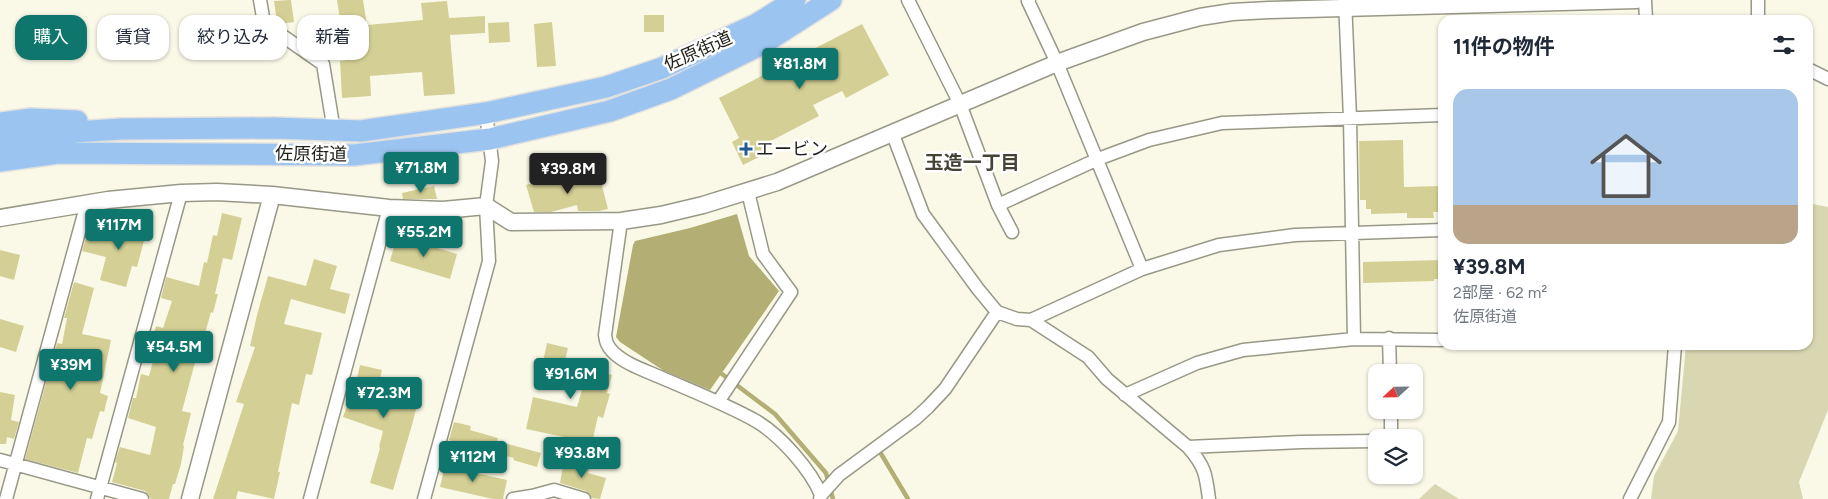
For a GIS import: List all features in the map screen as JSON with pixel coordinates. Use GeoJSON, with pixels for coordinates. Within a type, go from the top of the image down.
{"type":"FeatureCollection","features":[{"type":"Feature","properties":{"kind":"highway","name":"佐原街道"},"geometry":{"type":"LineString","coordinates":[[0,141],[74,132],[121,129],[274,128],[361,131],[486,113],[606,87],[662,68],[758,24],[795,0]]}},
{"type":"Feature","properties":{"kind":"highway","name":"佐原街道"},"geometry":{"type":"LineString","coordinates":[[0,161],[58,153],[354,155],[490,139],[610,112],[671,89],[764,43],[832,0]]}},
{"type":"Feature","properties":{"kind":"highway"},"geometry":{"type":"LineString","coordinates":[[0,122],[31,119],[78,121],[121,129]]}},
{"type":"Feature","properties":{"kind":"highway"},"geometry":{"type":"LineString","coordinates":[[0,175],[32,167],[109,153]]}},
{"type":"Feature","properties":{"kind":"street"},"geometry":{"type":"LineString","coordinates":[[260,0],[264,23],[323,64],[334,131]]}},
{"type":"Feature","properties":{"kind":"street"},"geometry":{"type":"LineString","coordinates":[[908,0],[960,104],[998,205],[1012,232]]}},
{"type":"Feature","properties":{"kind":"street"},"geometry":{"type":"LineString","coordinates":[[1029,0],[1098,159],[1142,269]]}},
{"type":"Feature","properties":{"kind":"street"},"geometry":{"type":"LineString","coordinates":[[0,218],[87,203],[181,193],[217,192],[272,194],[389,208],[443,210],[486,206],[511,222],[621,220],[669,213],[748,192],[777,182],[1057,62],[1143,32],[1200,17],[1345,4],[1637,0]]}},
{"type":"Feature","properties":{"kind":"street"},"geometry":{"type":"LineString","coordinates":[[1645,0],[1646,15]]}},
{"type":"Feature","properties":{"kind":"street"},"geometry":{"type":"LineString","coordinates":[[1758,0],[1758,15]]}},
{"type":"Feature","properties":{"kind":"street"},"geometry":{"type":"LineString","coordinates":[[1345,4],[1350,118],[1354,338]]}},
{"type":"Feature","properties":{"kind":"street"},"geometry":{"type":"LineString","coordinates":[[1813,72],[1828,79]]}},
{"type":"Feature","properties":{"kind":"street"},"geometry":{"type":"LineString","coordinates":[[424,499],[489,261],[486,206],[492,161],[486,113]]}},
{"type":"Feature","properties":{"kind":"street"},"geometry":{"type":"LineString","coordinates":[[998,205],[1098,159],[1149,140],[1222,123],[1438,115]]}},
{"type":"Feature","properties":{"kind":"street"},"geometry":{"type":"LineString","coordinates":[[892,132],[923,214],[997,312],[1018,319],[1031,320],[1088,357],[1107,379],[1188,447],[1200,460],[1205,471],[1209,499]]}},
{"type":"Feature","properties":{"kind":"street"},"geometry":{"type":"LineString","coordinates":[[718,402],[791,292],[763,254],[748,192]]}},
{"type":"Feature","properties":{"kind":"street"},"geometry":{"type":"LineString","coordinates":[[98,493],[181,193]]}},
{"type":"Feature","properties":{"kind":"street"},"geometry":{"type":"LineString","coordinates":[[190,499],[272,194]]}},
{"type":"Feature","properties":{"kind":"street"},"geometry":{"type":"LineString","coordinates":[[6,499],[87,203]]}},
{"type":"Feature","properties":{"kind":"street"},"geometry":{"type":"LineString","coordinates":[[310,499],[389,208]]}},
{"type":"Feature","properties":{"kind":"street"},"geometry":{"type":"LineString","coordinates":[[621,220],[605,335],[606,344],[624,360],[758,422],[770,431],[805,466],[817,484],[820,497]]}},
{"type":"Feature","properties":{"kind":"street"},"geometry":{"type":"LineString","coordinates":[[1031,320],[1142,269],[1219,245],[1295,235],[1438,230]]}},
{"type":"Feature","properties":{"kind":"street"},"geometry":{"type":"LineString","coordinates":[[820,497],[839,476],[914,419],[945,389],[997,312]]}},
{"type":"Feature","properties":{"kind":"street"},"geometry":{"type":"LineString","coordinates":[[1125,395],[1197,363],[1243,350],[1354,338],[1438,340]]}},
{"type":"Feature","properties":{"kind":"street"},"geometry":{"type":"LineString","coordinates":[[1389,338],[1390,364]]}},
{"type":"Feature","properties":{"kind":"street"},"geometry":{"type":"LineString","coordinates":[[1630,499],[1669,422],[1676,350]]}},
{"type":"Feature","properties":{"kind":"street"},"geometry":{"type":"LineString","coordinates":[[1188,447],[1368,441]]}},
{"type":"Feature","properties":{"kind":"street"},"geometry":{"type":"LineString","coordinates":[[0,460],[98,493],[142,499]]}},
{"type":"Feature","properties":{"kind":"street"},"geometry":{"type":"LineString","coordinates":[[513,499],[554,490],[584,499]]}},
{"type":"Feature","properties":{"kind":"shaded area"},"geometry":{"type":"Polygon","coordinates":[[[1813,204],[1828,207],[1828,410],[1799,482],[1803,499],[1651,499],[1654,476],[1678,431],[1686,350],[1813,350],[1813,204]]]}},
{"type":"Feature","properties":{"kind":"shaded area"},"geometry":{"type":"Polygon","coordinates":[[[737,214],[749,256],[779,291],[710,390],[664,371],[620,342],[616,337],[635,241],[690,228],[737,214]]]}},
{"type":"Feature","properties":{"kind":"shaded area"},"geometry":{"type":"Polygon","coordinates":[[[1435,484],[1459,499],[1419,499],[1435,484]]]}},
{"type":"Feature","properties":{"kind":"building"},"geometry":{"type":"Polygon","coordinates":[[[291,0],[294,22],[287,23],[287,15],[276,15],[274,1],[291,0]]]}},
{"type":"Feature","properties":{"kind":"building"},"geometry":{"type":"Polygon","coordinates":[[[337,0],[363,0],[365,15],[339,15],[337,0]]]}},
{"type":"Feature","properties":{"kind":"building"},"geometry":{"type":"Polygon","coordinates":[[[447,1],[449,18],[485,16],[485,33],[450,35],[455,94],[424,96],[422,72],[370,76],[371,96],[342,98],[340,61],[369,60],[369,25],[423,20],[421,3],[447,1]]]}},
{"type":"Feature","properties":{"kind":"building"},"geometry":{"type":"Polygon","coordinates":[[[644,15],[664,15],[664,32],[644,32],[644,15]]]}},
{"type":"Feature","properties":{"kind":"building"},"geometry":{"type":"Polygon","coordinates":[[[509,22],[510,42],[489,43],[488,23],[509,22]]]}},
{"type":"Feature","properties":{"kind":"building"},"geometry":{"type":"Polygon","coordinates":[[[552,22],[556,66],[537,67],[534,24],[552,22]]]}},
{"type":"Feature","properties":{"kind":"building"},"geometry":{"type":"Polygon","coordinates":[[[862,24],[889,75],[846,98],[842,91],[813,105],[819,116],[763,145],[767,153],[743,165],[732,142],[739,138],[719,98],[862,24]]]}},
{"type":"Feature","properties":{"kind":"building"},"geometry":{"type":"Polygon","coordinates":[[[1403,140],[1404,187],[1438,186],[1438,212],[1433,212],[1434,218],[1407,218],[1407,213],[1371,214],[1371,209],[1366,209],[1366,200],[1360,200],[1359,141],[1403,140]]]}},
{"type":"Feature","properties":{"kind":"building"},"geometry":{"type":"Polygon","coordinates":[[[599,174],[608,209],[578,211],[577,205],[551,212],[534,212],[526,185],[561,175],[563,183],[599,174]]]}},
{"type":"Feature","properties":{"kind":"building"},"geometry":{"type":"Polygon","coordinates":[[[434,186],[437,199],[403,199],[402,193],[434,186]]]}},
{"type":"Feature","properties":{"kind":"building"},"geometry":{"type":"Polygon","coordinates":[[[222,213],[242,218],[232,260],[223,258],[215,294],[218,294],[213,313],[211,312],[199,355],[197,355],[182,411],[191,413],[175,484],[173,484],[169,499],[151,499],[145,491],[112,482],[117,463],[115,462],[120,447],[150,455],[156,427],[128,418],[133,398],[136,398],[141,374],[149,376],[157,347],[151,345],[156,326],[163,328],[172,301],[161,298],[166,277],[199,286],[204,262],[207,263],[213,235],[217,236],[222,213]]]}},
{"type":"Feature","properties":{"kind":"building"},"geometry":{"type":"Polygon","coordinates":[[[128,217],[149,222],[137,267],[132,266],[126,287],[100,280],[106,257],[82,251],[88,231],[122,240],[128,217]]]}},
{"type":"Feature","properties":{"kind":"building"},"geometry":{"type":"Polygon","coordinates":[[[397,236],[457,254],[450,279],[390,261],[397,236]]]}},
{"type":"Feature","properties":{"kind":"building"},"geometry":{"type":"Polygon","coordinates":[[[0,250],[20,255],[14,280],[0,276],[0,250]]]}},
{"type":"Feature","properties":{"kind":"building"},"geometry":{"type":"Polygon","coordinates":[[[314,259],[337,266],[330,289],[350,294],[345,314],[291,299],[284,324],[322,333],[312,375],[306,374],[299,405],[292,403],[274,499],[238,491],[236,499],[213,499],[244,404],[236,402],[255,347],[250,346],[268,276],[306,286],[314,259]]]}},
{"type":"Feature","properties":{"kind":"building"},"geometry":{"type":"Polygon","coordinates":[[[1438,260],[1438,279],[1434,279],[1434,281],[1363,283],[1363,262],[1438,260]]]}},
{"type":"Feature","properties":{"kind":"building"},"geometry":{"type":"Polygon","coordinates":[[[74,282],[94,288],[82,334],[111,340],[100,393],[108,396],[104,412],[100,411],[92,439],[87,438],[78,473],[25,459],[57,343],[62,344],[67,318],[64,318],[74,282]]]}},
{"type":"Feature","properties":{"kind":"building"},"geometry":{"type":"Polygon","coordinates":[[[0,319],[24,326],[16,352],[0,347],[0,319]]]}},
{"type":"Feature","properties":{"kind":"building"},"geometry":{"type":"Polygon","coordinates":[[[547,343],[568,348],[565,360],[612,375],[607,393],[610,394],[603,418],[598,416],[592,443],[526,429],[533,397],[577,407],[584,383],[580,380],[541,371],[547,343]]]}},
{"type":"Feature","properties":{"kind":"building"},"geometry":{"type":"Polygon","coordinates":[[[360,365],[382,370],[380,379],[421,389],[393,490],[370,483],[383,431],[343,417],[351,395],[353,396],[360,365]]]}},
{"type":"Feature","properties":{"kind":"building"},"geometry":{"type":"Polygon","coordinates":[[[0,392],[15,395],[11,420],[19,422],[14,439],[7,437],[6,444],[0,444],[0,392]]]}},
{"type":"Feature","properties":{"kind":"building"},"geometry":{"type":"Polygon","coordinates":[[[454,422],[471,426],[470,430],[498,438],[497,441],[541,453],[537,467],[513,460],[514,458],[490,453],[449,440],[454,422]]]}},
{"type":"Feature","properties":{"kind":"building"},"geometry":{"type":"Polygon","coordinates":[[[564,460],[590,467],[588,473],[606,478],[600,499],[592,498],[586,491],[560,483],[564,460]]]}},
{"type":"Feature","properties":{"kind":"building"},"geometry":{"type":"Polygon","coordinates":[[[445,466],[507,480],[503,499],[493,499],[440,487],[445,466]]]}},
{"type":"Feature","properties":{"kind":"waterway"},"geometry":{"type":"LineString","coordinates":[[722,374],[775,414],[826,473],[833,499]]}},
{"type":"Feature","properties":{"kind":"waterway"},"geometry":{"type":"LineString","coordinates":[[880,452],[908,499]]}},
{"type":"Feature","properties":{"kind":"place","name":"エービン"},"geometry":{"type":"Point","coordinates":[746,149]}},
{"type":"Feature","properties":{"kind":"district","name":"玉造一丁目"},"geometry":{"type":"Point","coordinates":[972,162]}}]}
